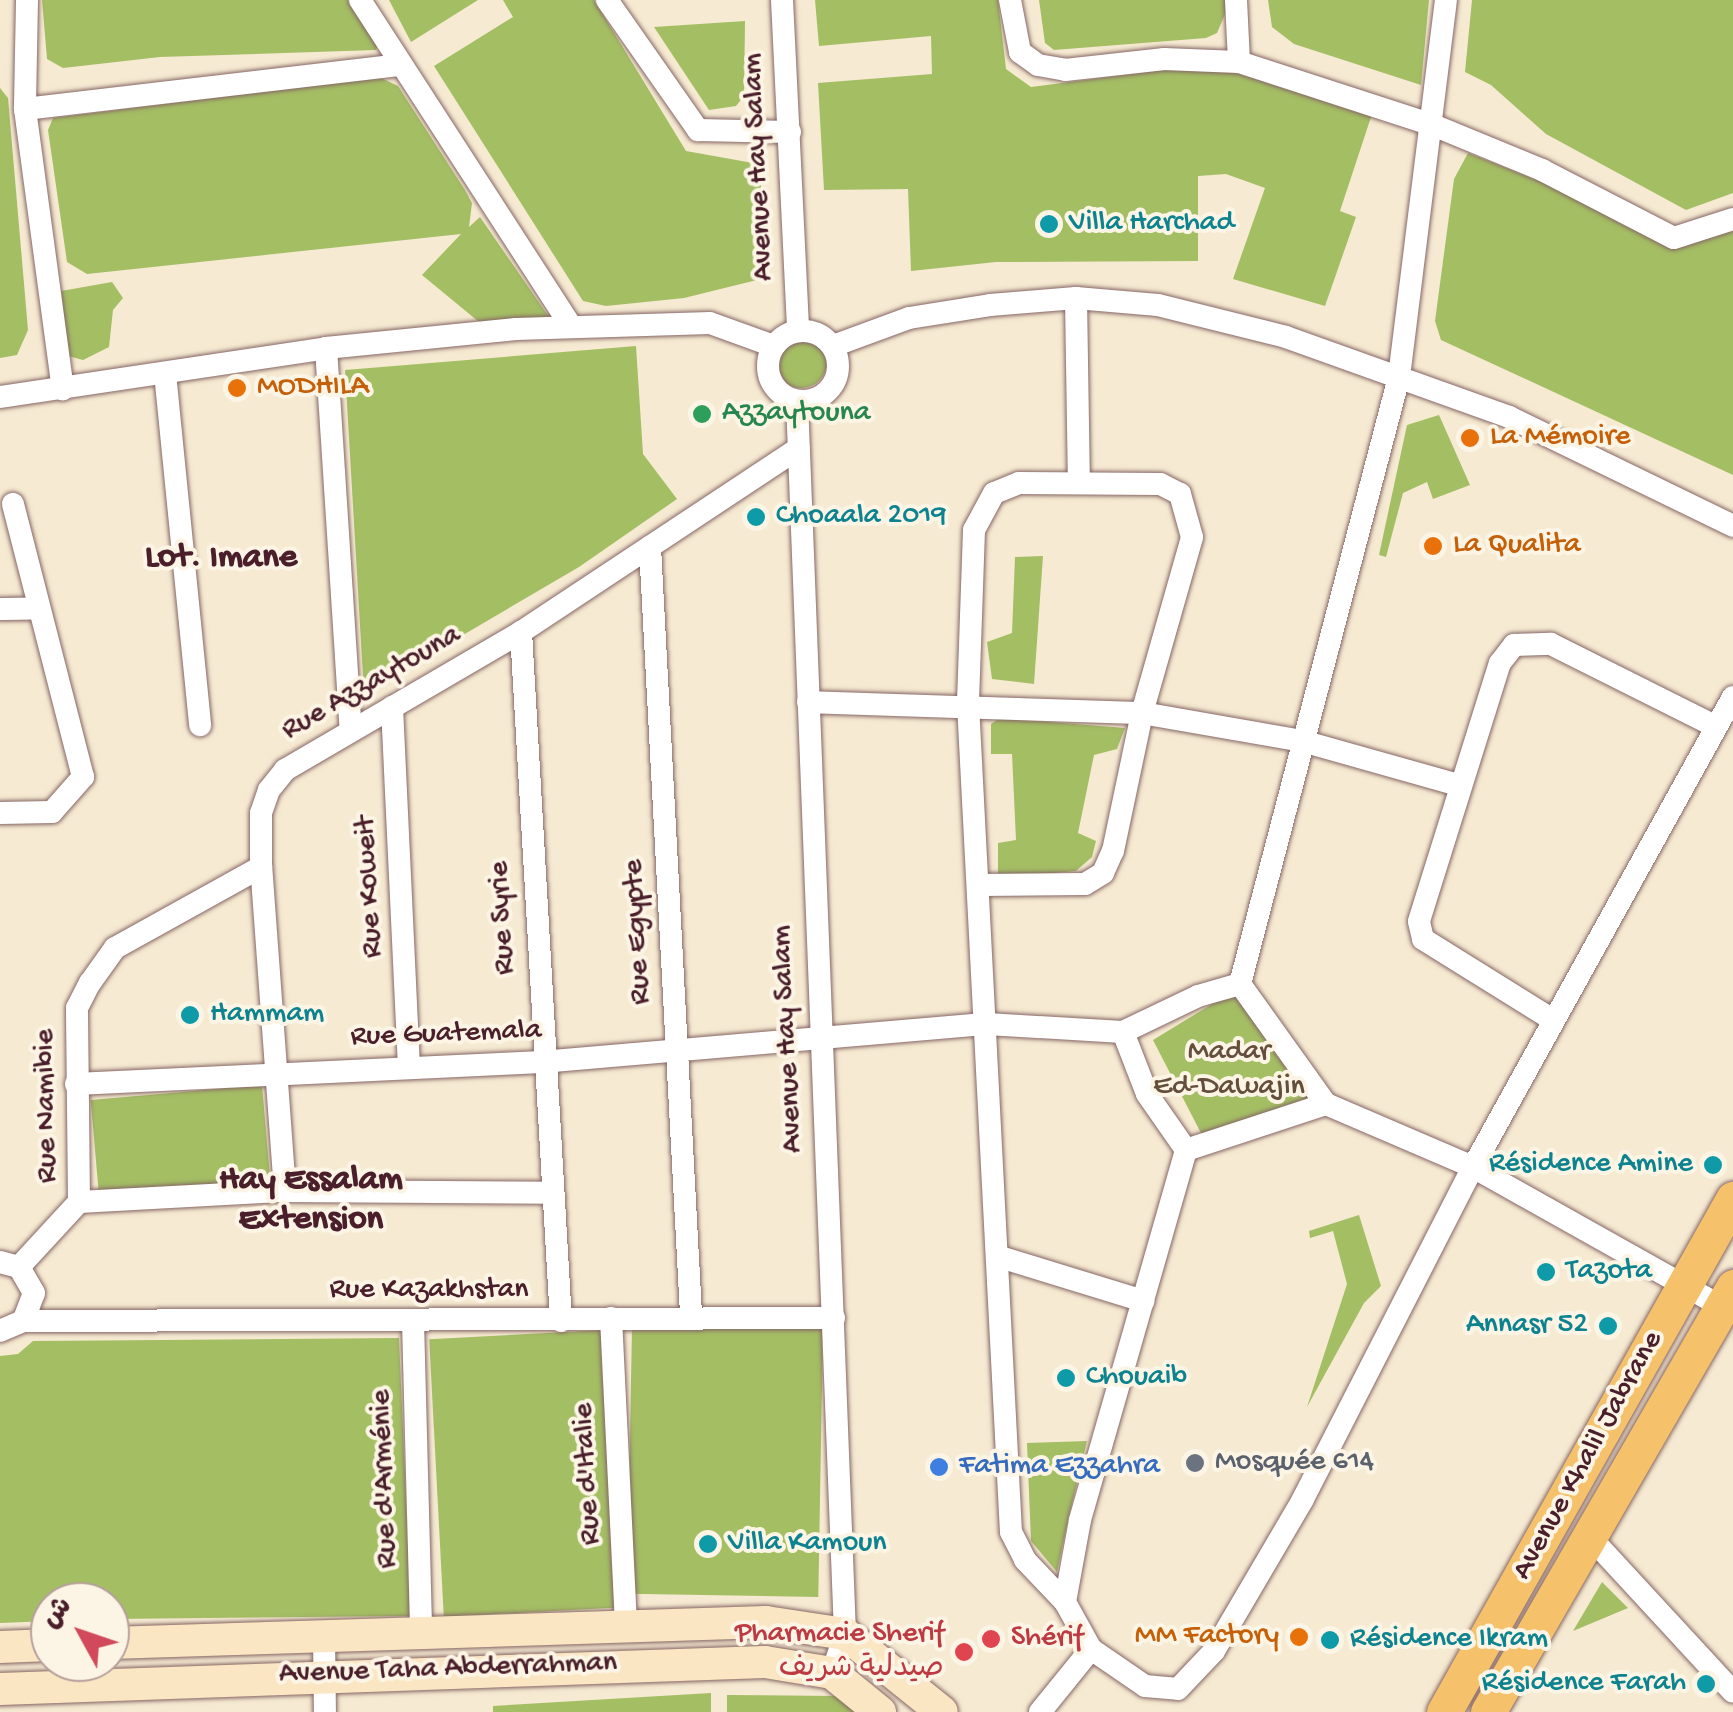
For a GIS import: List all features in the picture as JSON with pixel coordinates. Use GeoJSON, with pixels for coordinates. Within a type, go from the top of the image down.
{"type":"FeatureCollection","features":[{"type":"Feature","properties":{"kind":"main road","name":"Avenue Khalil Jabrane"},"geometry":{"type":"LineString","coordinates":[[1444,1712],[1733,1199]]}},
{"type":"Feature","properties":{"kind":"main road","name":"Avenue Khalil Jabrane"},"geometry":{"type":"LineString","coordinates":[[1488,1712],[1730,1302]]}},
{"type":"Feature","properties":{"kind":"street"},"geometry":{"type":"LineString","coordinates":[[26,0],[11,78],[25,109],[63,390]]}},
{"type":"Feature","properties":{"kind":"street"},"geometry":{"type":"LineString","coordinates":[[360,0],[571,326]]}},
{"type":"Feature","properties":{"kind":"street"},"geometry":{"type":"LineString","coordinates":[[607,0],[698,130],[790,132]]}},
{"type":"Feature","properties":{"kind":"street","name":"Avenue Hay Salam"},"geometry":{"type":"LineString","coordinates":[[782,0],[798,331]]}},
{"type":"Feature","properties":{"kind":"street"},"geometry":{"type":"LineString","coordinates":[[1010,0],[1020,52],[1038,66],[1239,62],[1433,125],[1542,170],[1674,238],[1733,218]]}},
{"type":"Feature","properties":{"kind":"street"},"geometry":{"type":"LineString","coordinates":[[1236,0],[1239,62]]}},
{"type":"Feature","properties":{"kind":"street"},"geometry":{"type":"LineString","coordinates":[[1446,0],[1400,377],[1240,984],[1326,1104],[1472,1167],[1685,1285],[1730,1302]]}},
{"type":"Feature","properties":{"kind":"street"},"geometry":{"type":"LineString","coordinates":[[25,109],[400,65]]}},
{"type":"Feature","properties":{"kind":"street"},"geometry":{"type":"LineString","coordinates":[[1076,298],[1079,483]]}},
{"type":"Feature","properties":{"kind":"street"},"geometry":{"type":"LineString","coordinates":[[832,346],[910,318],[1076,298],[1214,318],[1400,377],[1509,417],[1733,526]]}},
{"type":"Feature","properties":{"kind":"street"},"geometry":{"type":"LineString","coordinates":[[0,398],[326,348],[571,326],[710,322],[774,346]]}},
{"type":"Feature","properties":{"kind":"street"},"geometry":{"type":"LineString","coordinates":[[798,331],[817,334],[832,346],[838,368],[830,390],[797,401],[771,380],[774,346],[798,331]]}},
{"type":"Feature","properties":{"kind":"street"},"geometry":{"type":"LineString","coordinates":[[326,348],[351,730]]}},
{"type":"Feature","properties":{"kind":"street"},"geometry":{"type":"LineString","coordinates":[[165,373],[200,725]]}},
{"type":"Feature","properties":{"kind":"street","name":"Avenue Hay Salam"},"geometry":{"type":"LineString","coordinates":[[797,401],[817,1035],[834,1318],[845,1634],[832,1673]]}},
{"type":"Feature","properties":{"kind":"street","name":"Rue Azzaytouna"},"geometry":{"type":"LineString","coordinates":[[285,1192],[261,867],[261,812],[269,790],[285,770],[521,632],[799,448]]}},
{"type":"Feature","properties":{"kind":"street"},"geometry":{"type":"LineString","coordinates":[[981,886],[1085,884],[1102,873],[1192,537],[1190,510],[1180,494],[1160,484],[1019,483],[994,492],[982,508],[974,530],[968,704],[1000,1257],[1010,1532],[1025,1560],[1065,1602],[1091,1649],[1160,1690],[1178,1690],[1203,1665],[1304,1499],[1472,1167],[1733,697]]}},
{"type":"Feature","properties":{"kind":"street"},"geometry":{"type":"LineString","coordinates":[[0,813],[52,812],[83,777],[14,504]]}},
{"type":"Feature","properties":{"kind":"street","name":"Rue Egypte"},"geometry":{"type":"LineString","coordinates":[[650,547],[691,1313]]}},
{"type":"Feature","properties":{"kind":"street"},"geometry":{"type":"LineString","coordinates":[[0,609],[39,608]]}},
{"type":"Feature","properties":{"kind":"street","name":"Rue Syrie"},"geometry":{"type":"LineString","coordinates":[[521,632],[541,1062],[561,1321]]}},
{"type":"Feature","properties":{"kind":"street"},"geometry":{"type":"LineString","coordinates":[[1553,1020],[1423,939],[1419,921],[1500,662],[1514,645],[1534,640],[1715,726]]}},
{"type":"Feature","properties":{"kind":"street"},"geometry":{"type":"LineString","coordinates":[[808,702],[968,704],[1142,713],[1302,741],[1459,786]]}},
{"type":"Feature","properties":{"kind":"street","name":"Rue Koweit"},"geometry":{"type":"LineString","coordinates":[[392,707],[410,1064]]}},
{"type":"Feature","properties":{"kind":"street","name":"Rue Namibie"},"geometry":{"type":"LineString","coordinates":[[80,1202],[77,1008],[115,948],[261,867]]}},
{"type":"Feature","properties":{"kind":"street"},"geometry":{"type":"LineString","coordinates":[[1186,1150],[1148,1094],[1123,1032],[1198,996],[1240,984]]}},
{"type":"Feature","properties":{"kind":"street","name":"Rue Guatemala"},"geometry":{"type":"LineString","coordinates":[[76,1084],[410,1064],[541,1062],[817,1035],[987,1024],[1123,1032]]}},
{"type":"Feature","properties":{"kind":"street"},"geometry":{"type":"LineString","coordinates":[[1186,1150],[1326,1104]]}},
{"type":"Feature","properties":{"kind":"street"},"geometry":{"type":"LineString","coordinates":[[1065,1602],[1080,1520],[1186,1150]]}},
{"type":"Feature","properties":{"kind":"street"},"geometry":{"type":"LineString","coordinates":[[0,1331],[24,1322],[34,1293],[9,1264],[80,1202],[285,1192],[552,1193]]}},
{"type":"Feature","properties":{"kind":"street"},"geometry":{"type":"LineString","coordinates":[[1000,1257],[1143,1301]]}},
{"type":"Feature","properties":{"kind":"street","name":"Rue Kazakhstan"},"geometry":{"type":"LineString","coordinates":[[24,1322],[561,1321],[691,1313],[834,1318]]}},
{"type":"Feature","properties":{"kind":"street","name":"Rue d'Italie"},"geometry":{"type":"LineString","coordinates":[[611,1318],[626,1627]]}},
{"type":"Feature","properties":{"kind":"street","name":"Rue d'Arménie"},"geometry":{"type":"LineString","coordinates":[[413,1321],[422,1634]]}},
{"type":"Feature","properties":{"kind":"street"},"geometry":{"type":"LineString","coordinates":[[1591,1538],[1733,1692]]}},
{"type":"Feature","properties":{"kind":"street","name":"Avenue Taha Abderrahman"},"geometry":{"type":"LineString","coordinates":[[130,1642],[766,1622],[845,1634]]}},
{"type":"Feature","properties":{"kind":"street"},"geometry":{"type":"LineString","coordinates":[[324,1634],[324,1712]]}},
{"type":"Feature","properties":{"kind":"street"},"geometry":{"type":"LineString","coordinates":[[845,1634],[942,1712]]}},
{"type":"Feature","properties":{"kind":"street"},"geometry":{"type":"LineString","coordinates":[[0,1647],[30,1646]]}},
{"type":"Feature","properties":{"kind":"street"},"geometry":{"type":"LineString","coordinates":[[1040,1712],[1091,1649]]}},
{"type":"Feature","properties":{"kind":"street","name":"Avenue Taha Abderrahman"},"geometry":{"type":"LineString","coordinates":[[0,1689],[326,1673],[765,1662],[832,1673],[880,1712]]}},
{"type":"Feature","properties":{"kind":"green space"},"geometry":{"type":"Polygon","coordinates":[[[42,0],[350,0],[378,44],[376,50],[160,57],[63,68],[47,59],[42,0]]]}},
{"type":"Feature","properties":{"kind":"green space"},"geometry":{"type":"Polygon","coordinates":[[[389,0],[478,0],[411,42],[389,0]]]}},
{"type":"Feature","properties":{"kind":"green space"},"geometry":{"type":"Polygon","coordinates":[[[503,0],[594,0],[686,151],[753,163],[760,173],[766,255],[757,280],[684,298],[606,306],[583,301],[434,66],[513,17],[503,0]]]}},
{"type":"Feature","properties":{"kind":"green space"},"geometry":{"type":"Polygon","coordinates":[[[815,0],[998,0],[1006,69],[1031,87],[1171,69],[1236,70],[1373,111],[1340,211],[1356,217],[1325,306],[1233,279],[1265,188],[1226,174],[1198,176],[1198,261],[996,262],[911,271],[908,189],[824,190],[818,83],[932,74],[931,36],[819,46],[815,0]]]}},
{"type":"Feature","properties":{"kind":"green space"},"geometry":{"type":"Polygon","coordinates":[[[1039,0],[1226,0],[1226,12],[1217,33],[1206,38],[1054,50],[1045,43],[1039,0]]]}},
{"type":"Feature","properties":{"kind":"green space"},"geometry":{"type":"Polygon","coordinates":[[[1268,0],[1429,0],[1421,85],[1294,44],[1272,27],[1268,0]]]}},
{"type":"Feature","properties":{"kind":"green space"},"geometry":{"type":"Polygon","coordinates":[[[1472,0],[1733,0],[1733,193],[1686,210],[1546,134],[1491,85],[1465,72],[1472,0]]]}},
{"type":"Feature","properties":{"kind":"green space"},"geometry":{"type":"Polygon","coordinates":[[[745,21],[744,96],[736,106],[709,110],[654,27],[745,21]]]}},
{"type":"Feature","properties":{"kind":"green space"},"geometry":{"type":"Polygon","coordinates":[[[379,77],[398,86],[465,190],[472,203],[469,227],[480,217],[549,317],[479,322],[422,275],[461,234],[87,274],[67,262],[48,130],[53,118],[379,77]]]}},
{"type":"Feature","properties":{"kind":"green space"},"geometry":{"type":"Polygon","coordinates":[[[0,88],[8,98],[28,330],[17,355],[0,358],[0,88]]]}},
{"type":"Feature","properties":{"kind":"green space"},"geometry":{"type":"Polygon","coordinates":[[[1468,153],[1694,242],[1733,231],[1733,475],[1441,340],[1435,321],[1454,179],[1468,153]]]}},
{"type":"Feature","properties":{"kind":"green space"},"geometry":{"type":"Polygon","coordinates":[[[112,282],[123,298],[113,310],[109,347],[83,360],[68,356],[61,291],[112,282]]]}},
{"type":"Feature","properties":{"kind":"green space"},"geometry":{"type":"Polygon","coordinates":[[[801,336],[820,343],[827,362],[820,381],[801,388],[782,381],[775,362],[782,343],[801,336]]]}},
{"type":"Feature","properties":{"kind":"green space"},"geometry":{"type":"Polygon","coordinates":[[[636,346],[643,454],[677,499],[579,567],[364,693],[345,370],[636,346]]]}},
{"type":"Feature","properties":{"kind":"green space"},"geometry":{"type":"Polygon","coordinates":[[[1439,415],[1470,485],[1433,499],[1427,482],[1403,493],[1386,557],[1379,555],[1407,425],[1439,415]]]}},
{"type":"Feature","properties":{"kind":"green space"},"geometry":{"type":"Polygon","coordinates":[[[1043,556],[1034,684],[992,679],[987,642],[1012,633],[1015,557],[1043,556]]]}},
{"type":"Feature","properties":{"kind":"green space"},"geometry":{"type":"Polygon","coordinates":[[[1000,718],[1125,728],[1117,749],[1094,755],[1078,833],[1096,841],[1092,857],[1076,871],[998,878],[998,843],[1016,840],[1012,754],[991,754],[991,724],[1000,718]]]}},
{"type":"Feature","properties":{"kind":"green space","name":"Madar Ed-Dawajin"},"geometry":{"type":"Polygon","coordinates":[[[1235,990],[1310,1100],[1203,1137],[1153,1040],[1235,990]]]}},
{"type":"Feature","properties":{"kind":"green space"},"geometry":{"type":"Polygon","coordinates":[[[262,1085],[270,1179],[99,1194],[91,1100],[262,1085]]]}},
{"type":"Feature","properties":{"kind":"green space"},"geometry":{"type":"Polygon","coordinates":[[[1359,1215],[1381,1286],[1364,1303],[1307,1407],[1347,1284],[1333,1231],[1310,1238],[1309,1231],[1359,1215]]]}},
{"type":"Feature","properties":{"kind":"green space"},"geometry":{"type":"Polygon","coordinates":[[[632,1324],[823,1327],[818,1597],[627,1594],[632,1324]]]}},
{"type":"Feature","properties":{"kind":"green space"},"geometry":{"type":"Polygon","coordinates":[[[604,1330],[619,1608],[444,1617],[429,1339],[604,1330]]]}},
{"type":"Feature","properties":{"kind":"green space"},"geometry":{"type":"Polygon","coordinates":[[[399,1338],[411,1616],[130,1619],[130,1582],[30,1582],[30,1622],[0,1623],[0,1356],[18,1354],[33,1341],[399,1338]]]}},
{"type":"Feature","properties":{"kind":"green space"},"geometry":{"type":"Polygon","coordinates":[[[1087,1441],[1057,1572],[1031,1541],[1027,1443],[1087,1441]]]}},
{"type":"Feature","properties":{"kind":"green space"},"geometry":{"type":"Polygon","coordinates":[[[1602,1582],[1628,1608],[1573,1631],[1602,1582]]]}},
{"type":"Feature","properties":{"kind":"green space"},"geometry":{"type":"Polygon","coordinates":[[[711,1693],[711,1712],[493,1712],[493,1706],[711,1693]]]}},
{"type":"Feature","properties":{"kind":"green space"},"geometry":{"type":"Polygon","coordinates":[[[727,1695],[836,1696],[866,1712],[727,1712],[727,1695]]]}},
{"type":"Feature","properties":{"kind":"place","name":"Villa Harchad"},"geometry":{"type":"Point","coordinates":[1049,224]}},
{"type":"Feature","properties":{"kind":"place","name":"MODHILA"},"geometry":{"type":"Point","coordinates":[237,388]}},
{"type":"Feature","properties":{"kind":"place","name":"Azzaytouna"},"geometry":{"type":"Point","coordinates":[702,414]}},
{"type":"Feature","properties":{"kind":"place","name":"La Mémoire"},"geometry":{"type":"Point","coordinates":[1470,438]}},
{"type":"Feature","properties":{"kind":"place","name":"Choaala 2019"},"geometry":{"type":"Point","coordinates":[756,517]}},
{"type":"Feature","properties":{"kind":"place","name":"La Qualita"},"geometry":{"type":"Point","coordinates":[1433,546]}},
{"type":"Feature","properties":{"kind":"place","name":"Hammam"},"geometry":{"type":"Point","coordinates":[190,1015]}},
{"type":"Feature","properties":{"kind":"place","name":"Résidence Amine"},"geometry":{"type":"Point","coordinates":[1713,1165]}},
{"type":"Feature","properties":{"kind":"place","name":"Tazota"},"geometry":{"type":"Point","coordinates":[1546,1272]}},
{"type":"Feature","properties":{"kind":"place","name":"Annasr 52"},"geometry":{"type":"Point","coordinates":[1608,1326]}},
{"type":"Feature","properties":{"kind":"place","name":"Chouaib"},"geometry":{"type":"Point","coordinates":[1066,1378]}},
{"type":"Feature","properties":{"kind":"place","name":"Mosquée 614"},"geometry":{"type":"Point","coordinates":[1195,1463]}},
{"type":"Feature","properties":{"kind":"place","name":"Fatima Ezzahra"},"geometry":{"type":"Point","coordinates":[939,1467]}},
{"type":"Feature","properties":{"kind":"place","name":"Villa Kamoun"},"geometry":{"type":"Point","coordinates":[708,1544]}},
{"type":"Feature","properties":{"kind":"place","name":"MM Factory"},"geometry":{"type":"Point","coordinates":[1299,1637]}},
{"type":"Feature","properties":{"kind":"place","name":"Shérif"},"geometry":{"type":"Point","coordinates":[991,1639]}},
{"type":"Feature","properties":{"kind":"place","name":"Résidence Ikram"},"geometry":{"type":"Point","coordinates":[1330,1640]}},
{"type":"Feature","properties":{"kind":"place","name":"Pharmacie Sherif صيدلية شريف"},"geometry":{"type":"Point","coordinates":[964,1652]}},
{"type":"Feature","properties":{"kind":"place","name":"Résidence Farah"},"geometry":{"type":"Point","coordinates":[1706,1684]}},
{"type":"Feature","properties":{"kind":"district","name":"Lot. Imane"},"geometry":{"type":"Point","coordinates":[221,559]}},
{"type":"Feature","properties":{"kind":"district","name":"Hay Essalam Extension"},"geometry":{"type":"Point","coordinates":[311,1201]}}]}
